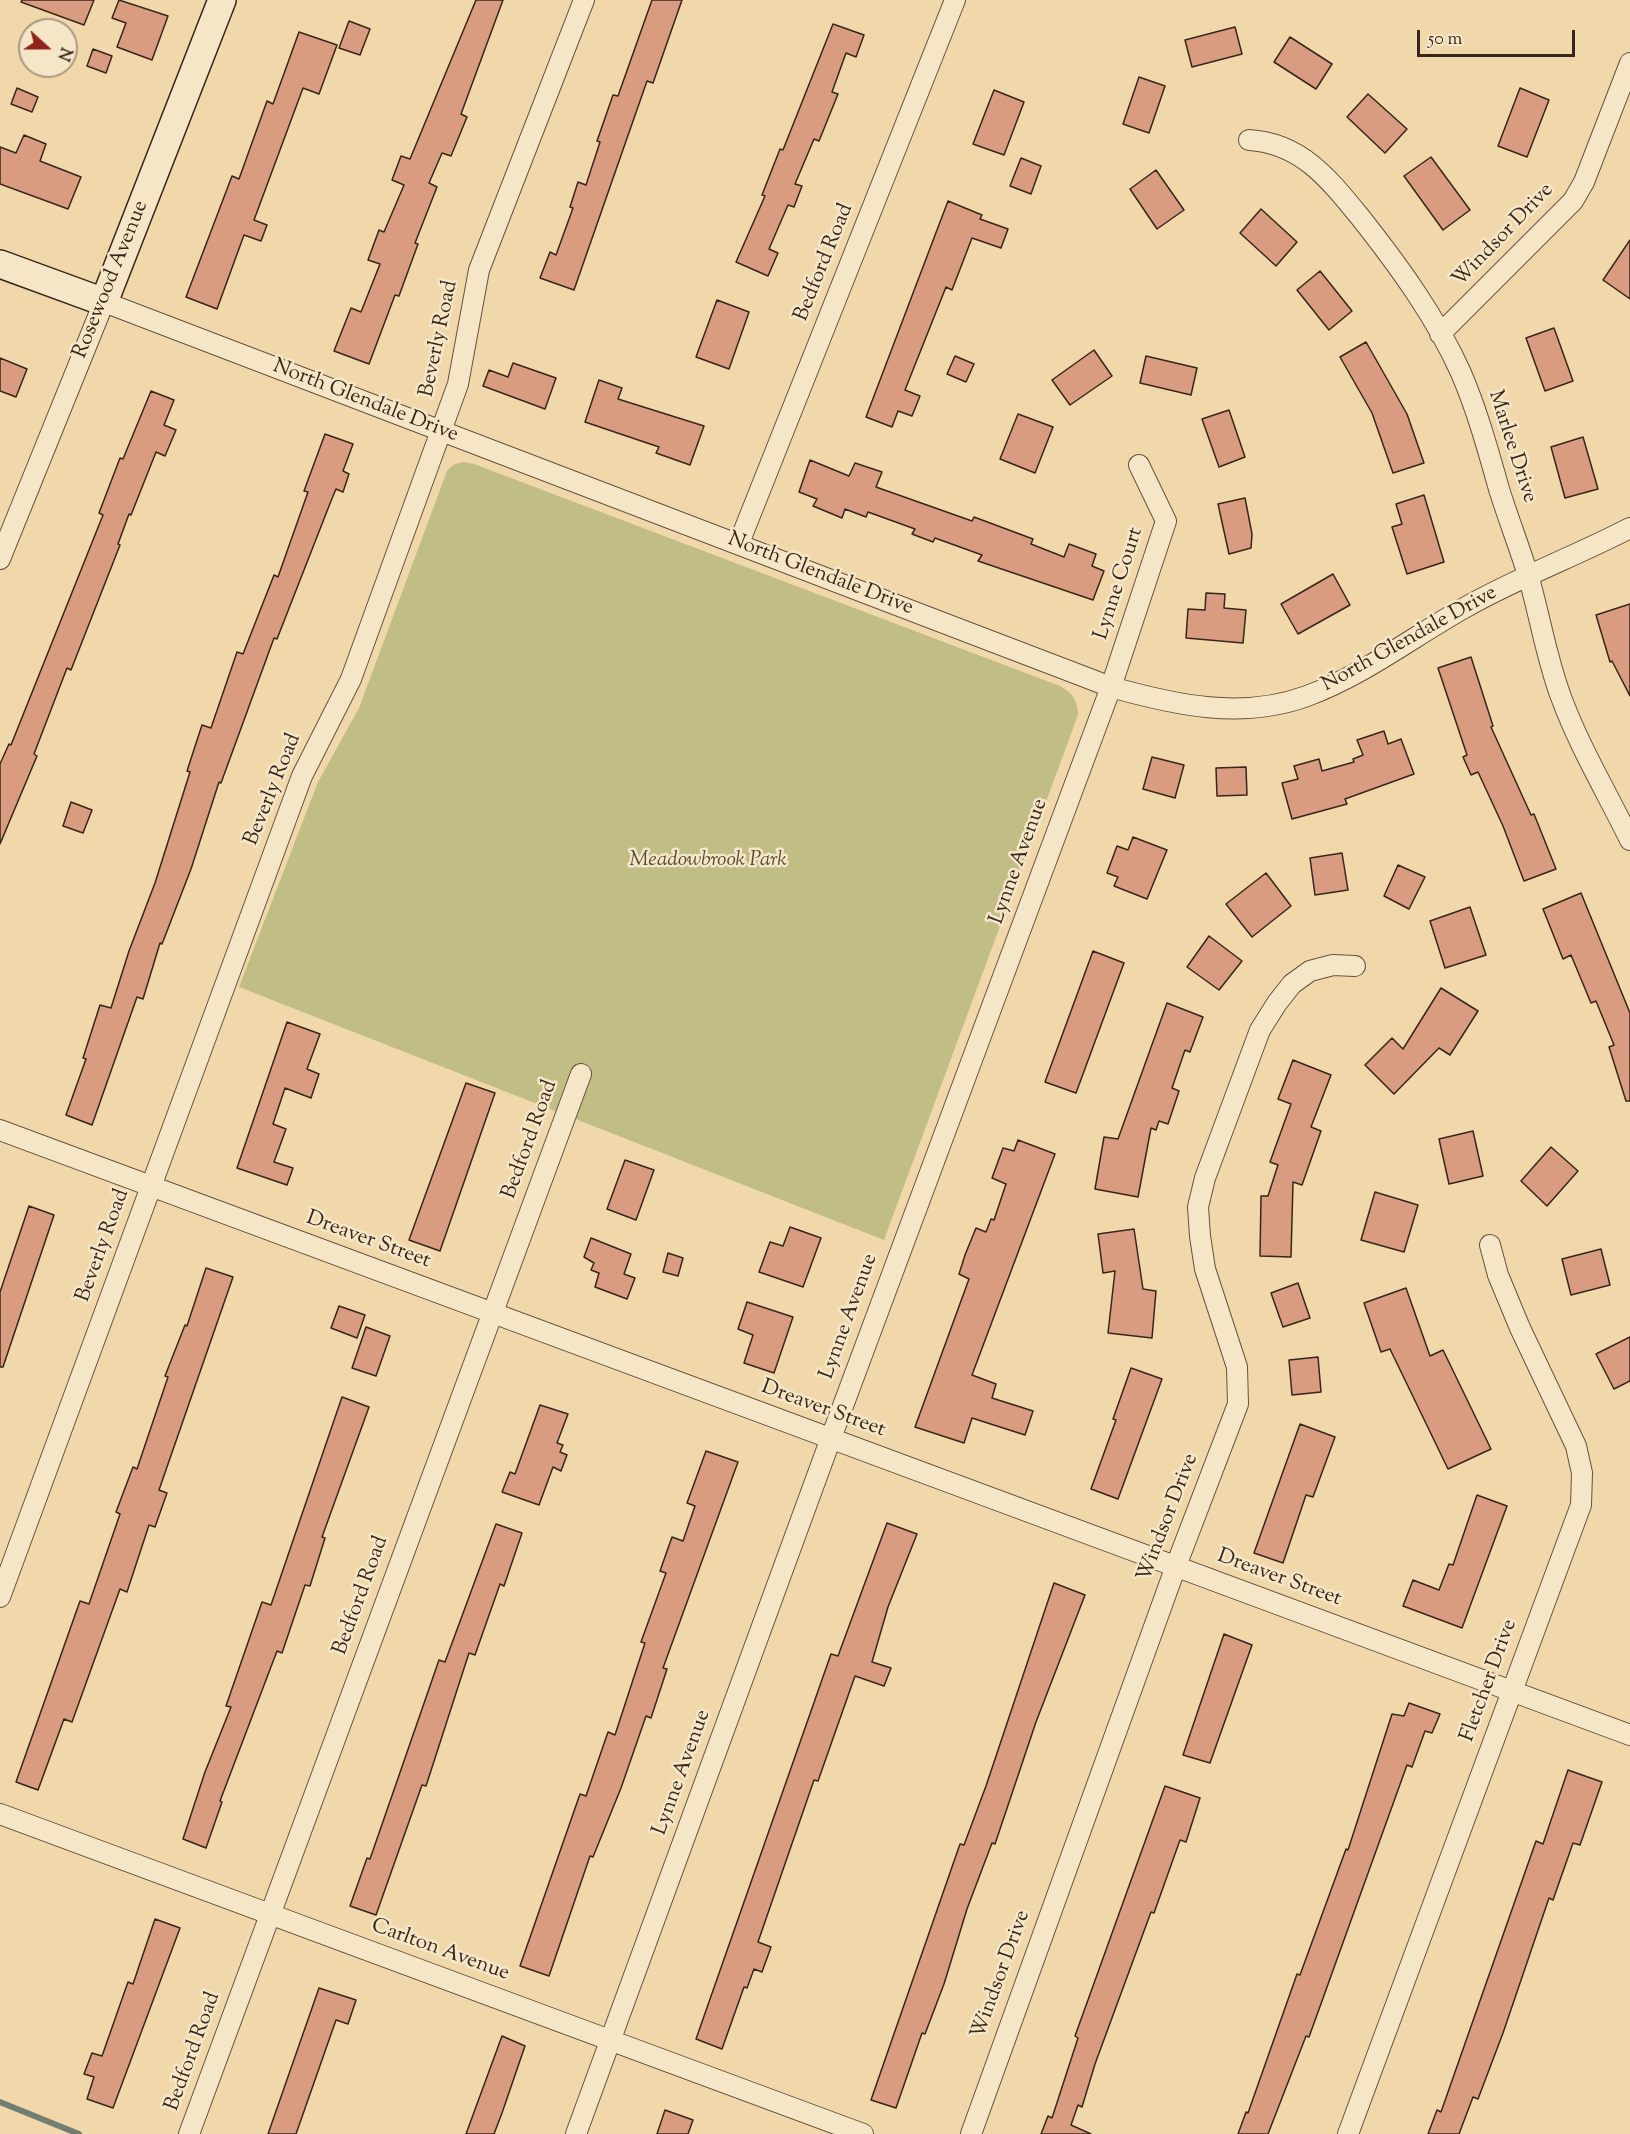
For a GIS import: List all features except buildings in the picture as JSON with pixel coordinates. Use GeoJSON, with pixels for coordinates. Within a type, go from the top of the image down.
{"type":"FeatureCollection","features":[{"type":"Feature","properties":{"kind":"street","name":"Rosewood Avenue"},"geometry":{"type":"LineString","coordinates":[[0,559],[222,0]]}},
{"type":"Feature","properties":{"kind":"street","name":"Beverly Road"},"geometry":{"type":"LineString","coordinates":[[0,1597],[302,776],[351,679],[458,384],[479,270],[584,0]]}},
{"type":"Feature","properties":{"kind":"street","name":"Bedford Road"},"geometry":{"type":"LineString","coordinates":[[739,543],[955,0]]}},
{"type":"Feature","properties":{"kind":"street","name":"Windsor Drive"},"geometry":{"type":"LineString","coordinates":[[1440,334],[1573,201],[1584,182],[1630,63]]}},
{"type":"Feature","properties":{"kind":"street","name":"Marlee Drive"},"geometry":{"type":"LineString","coordinates":[[1249,140],[1269,141],[1287,147],[1316,167],[1341,194],[1390,256],[1440,334],[1460,371],[1476,412],[1528,577],[1543,642],[1561,699],[1630,840]]}},
{"type":"Feature","properties":{"kind":"street","name":"North Glendale Drive"},"geometry":{"type":"LineString","coordinates":[[0,264],[739,543],[1111,687],[1164,702],[1202,708],[1238,709],[1269,705],[1306,696],[1340,681],[1468,605],[1630,528]]}},
{"type":"Feature","properties":{"kind":"street","name":"Lynne Court"},"geometry":{"type":"LineString","coordinates":[[1111,687],[1166,521],[1139,465]]}},
{"type":"Feature","properties":{"kind":"street","name":"Lynne Avenue"},"geometry":{"type":"LineString","coordinates":[[576,2134],[831,1438],[1111,687]]}},
{"type":"Feature","properties":{"kind":"street","name":"Windsor Drive"},"geometry":{"type":"LineString","coordinates":[[970,2134],[1176,1566],[1238,1404],[1240,1387],[1238,1367],[1205,1269],[1198,1207],[1205,1178],[1260,1030],[1277,1003],[1292,984],[1310,971],[1333,965],[1355,966]]}},
{"type":"Feature","properties":{"kind":"street","name":"Bedford Road"},"geometry":{"type":"LineString","coordinates":[[189,2134],[580,1074]]}},
{"type":"Feature","properties":{"kind":"street","name":"Dreaver Street"},"geometry":{"type":"LineString","coordinates":[[0,1130],[1630,1735]]}},
{"type":"Feature","properties":{"kind":"street","name":"Fletcher Drive"},"geometry":{"type":"LineString","coordinates":[[1348,2134],[1581,1505],[1582,1473],[1576,1446],[1520,1328],[1498,1275],[1490,1245]]}},
{"type":"Feature","properties":{"kind":"street","name":"Carlton Avenue"},"geometry":{"type":"LineString","coordinates":[[0,1814],[863,2134]]}},
{"type":"Feature","properties":{"kind":"green space","name":"Meadowbrook Park"},"geometry":{"type":"Polygon","coordinates":[[[463,462],[474,464],[1060,686],[1074,698],[1078,715],[884,1240],[239,987],[318,782],[359,708],[447,471],[453,465],[463,462]]]}},
{"type":"Feature","properties":{"kind":"waterway"},"geometry":{"type":"LineString","coordinates":[[0,2102],[79,2134]]}}]}
